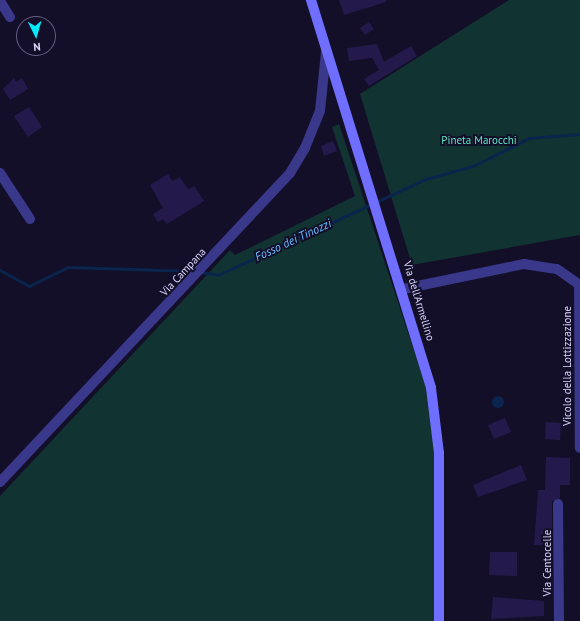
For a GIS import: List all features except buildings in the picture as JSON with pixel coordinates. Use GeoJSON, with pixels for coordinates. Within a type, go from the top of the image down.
{"type":"FeatureCollection","features":[{"type":"Feature","properties":{"kind":"street","name":"Via dell'Armellino"},"geometry":{"type":"LineString","coordinates":[[311,0],[403,289],[429,376],[437,422],[439,621]]}},
{"type":"Feature","properties":{"kind":"street"},"geometry":{"type":"LineString","coordinates":[[0,1],[10,17]]}},
{"type":"Feature","properties":{"kind":"street","name":"Via Campana"},"geometry":{"type":"LineString","coordinates":[[0,482],[209,262],[279,185],[303,152],[323,101],[326,48]]}},
{"type":"Feature","properties":{"kind":"street"},"geometry":{"type":"LineString","coordinates":[[0,173],[30,219]]}},
{"type":"Feature","properties":{"kind":"street"},"geometry":{"type":"LineString","coordinates":[[403,289],[524,264],[557,269],[579,285]]}},
{"type":"Feature","properties":{"kind":"street","name":"Vicolo della Lottizzazione"},"geometry":{"type":"LineString","coordinates":[[579,285],[580,448]]}},
{"type":"Feature","properties":{"kind":"street","name":"Via Centocelle"},"geometry":{"type":"LineString","coordinates":[[558,504],[559,621]]}},
{"type":"Feature","properties":{"kind":"green space","name":"Pineta Marocchi"},"geometry":{"type":"Polygon","coordinates":[[[509,0],[580,0],[580,235],[412,265],[360,94],[509,0]]]}},
{"type":"Feature","properties":{"kind":"green space"},"geometry":{"type":"Polygon","coordinates":[[[339,124],[428,393],[439,479],[434,621],[0,621],[0,496],[230,250],[235,255],[355,196],[332,127],[339,124]]]}},
{"type":"Feature","properties":{"kind":"water"},"geometry":{"type":"Polygon","coordinates":[[[496,396],[500,396],[504,402],[500,408],[496,408],[492,404],[492,400],[496,396]]]}},
{"type":"Feature","properties":{"kind":"waterway","name":"Fosso dei Tinozzi"},"geometry":{"type":"LineString","coordinates":[[200,272],[218,275],[426,179],[473,166],[529,138],[580,134]]}},
{"type":"Feature","properties":{"kind":"waterway","name":"Fosso dei Tinozzi"},"geometry":{"type":"LineString","coordinates":[[0,270],[29,286],[68,267],[194,271]]}}]}
